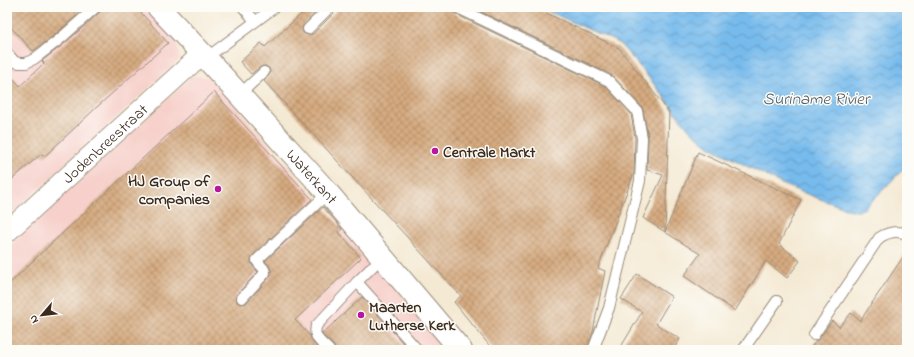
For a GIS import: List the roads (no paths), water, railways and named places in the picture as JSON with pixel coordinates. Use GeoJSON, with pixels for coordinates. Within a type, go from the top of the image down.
{"type":"FeatureCollection","features":[{"type":"Feature","properties":{"kind":"main road","name":"Waterkant"},"geometry":{"type":"LineString","coordinates":[[158,7],[328,194],[461,350]]}},
{"type":"Feature","properties":{"kind":"street","name":"Jodenbreestraat"},"geometry":{"type":"LineString","coordinates":[[7,232],[204,56]]}},
{"type":"Feature","properties":{"kind":"lane"},"geometry":{"type":"LineString","coordinates":[[7,53],[15,62],[26,63],[34,59],[65,35],[96,7]]}},
{"type":"Feature","properties":{"kind":"lane"},"geometry":{"type":"LineString","coordinates":[[243,7],[255,21]]}},
{"type":"Feature","properties":{"kind":"lane"},"geometry":{"type":"LineString","coordinates":[[204,56],[275,7]]}},
{"type":"Feature","properties":{"kind":"lane"},"geometry":{"type":"LineString","coordinates":[[308,29],[330,7]]}},
{"type":"Feature","properties":{"kind":"lane"},"geometry":{"type":"LineString","coordinates":[[456,7],[609,81],[637,111],[642,138],[640,181],[609,308],[593,350]]}},
{"type":"Feature","properties":{"kind":"lane"},"geometry":{"type":"LineString","coordinates":[[239,95],[264,72]]}},
{"type":"Feature","properties":{"kind":"lane"},"geometry":{"type":"LineString","coordinates":[[242,298],[265,273],[265,270],[257,262],[257,260],[328,194]]}},
{"type":"Feature","properties":{"kind":"lane"},"geometry":{"type":"LineString","coordinates":[[814,335],[879,238],[887,233],[894,232],[907,234]]}},
{"type":"Feature","properties":{"kind":"lane"},"geometry":{"type":"LineString","coordinates":[[329,350],[316,336],[314,332],[316,326],[382,257]]}},
{"type":"Feature","properties":{"kind":"lane"},"geometry":{"type":"LineString","coordinates":[[357,282],[417,350]]}},
{"type":"Feature","properties":{"kind":"lane"},"geometry":{"type":"LineString","coordinates":[[743,350],[777,301]]}},
{"type":"Feature","properties":{"kind":"water","name":"Suriname Rivier"},"geometry":{"type":"Polygon","coordinates":[[[539,7],[907,7],[907,165],[865,208],[858,211],[847,209],[786,186],[710,147],[691,131],[619,43],[539,7]]]}},
{"type":"Feature","properties":{"kind":"place","name":"Centrale Markt"},"geometry":{"type":"Point","coordinates":[435,151]}},
{"type":"Feature","properties":{"kind":"place","name":"HJ Group of companies"},"geometry":{"type":"Point","coordinates":[218,189]}},
{"type":"Feature","properties":{"kind":"place","name":"Maarten Lutherse Kerk"},"geometry":{"type":"Point","coordinates":[361,315]}}]}
